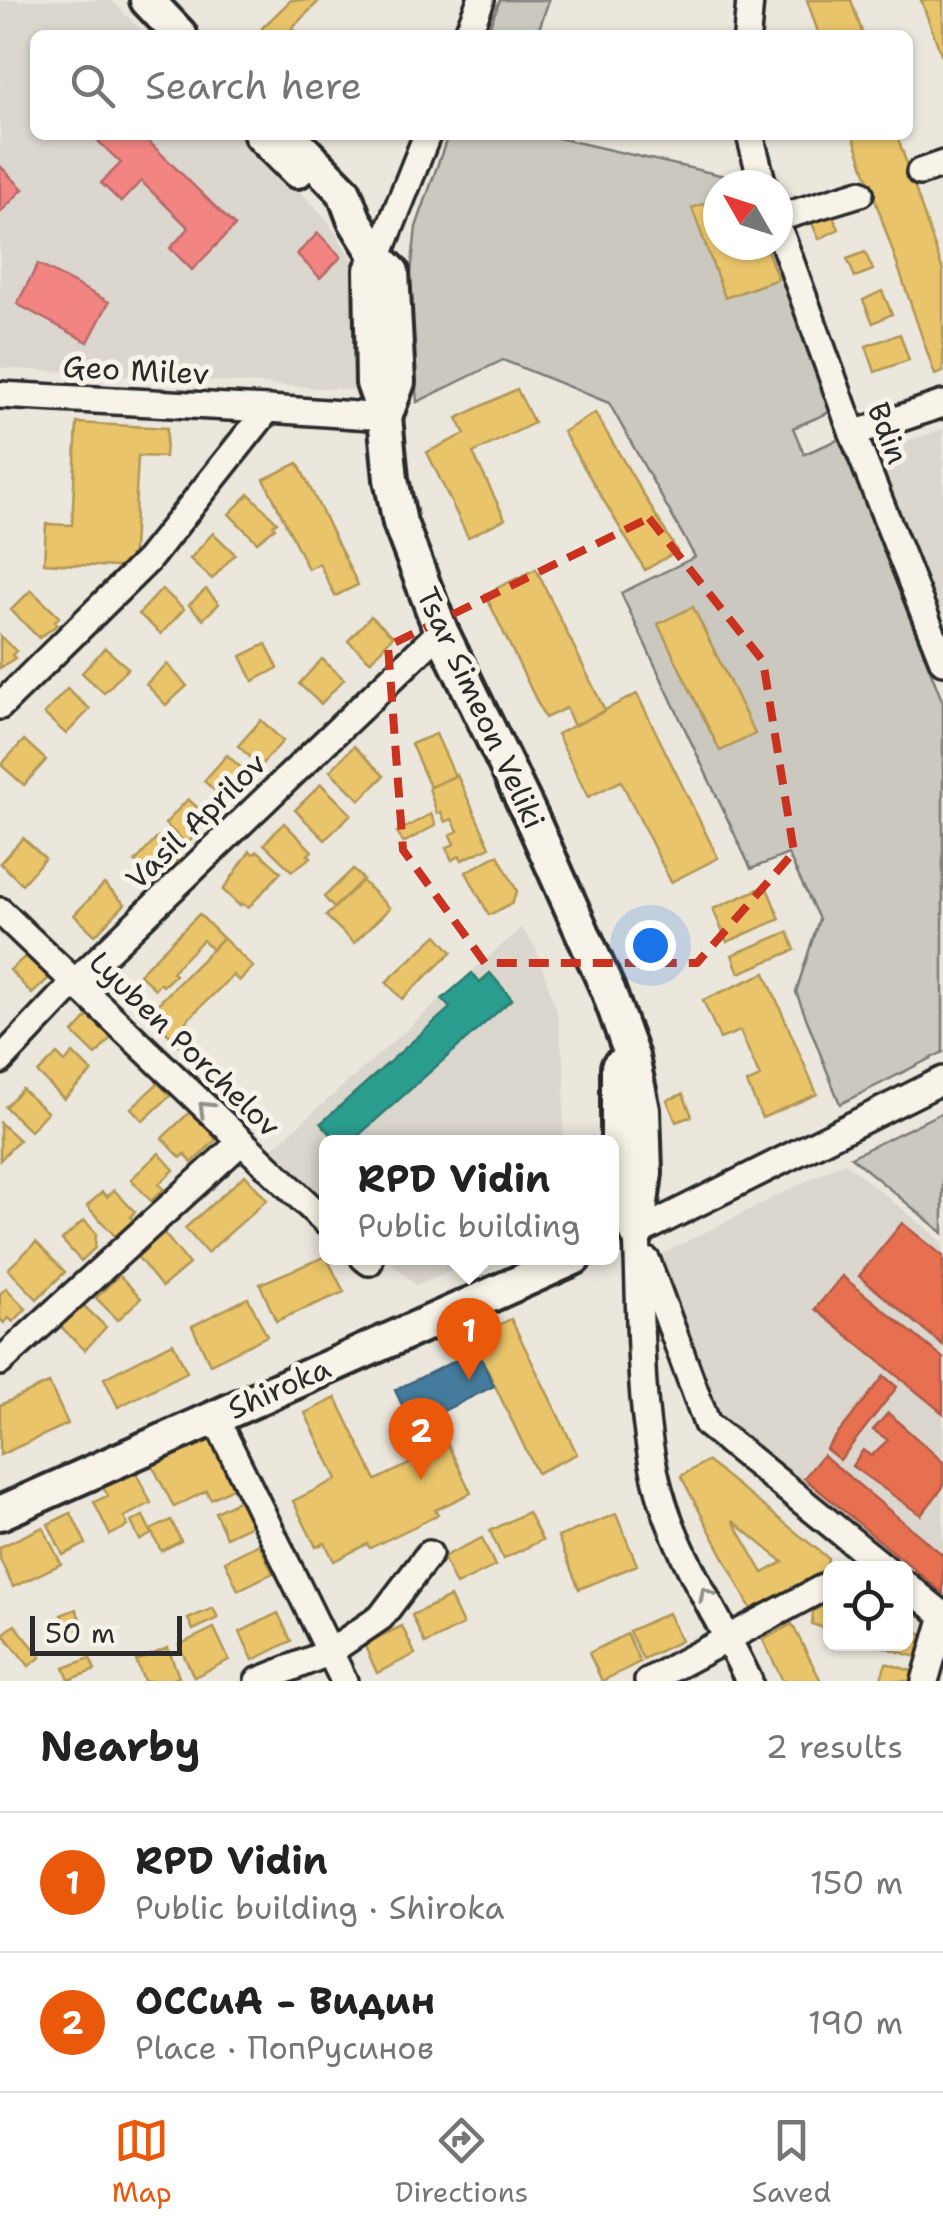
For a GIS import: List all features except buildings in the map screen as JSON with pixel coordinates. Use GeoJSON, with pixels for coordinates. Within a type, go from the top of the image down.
{"type":"FeatureCollection","features":[{"type":"Feature","properties":{"kind":"main road"},"geometry":{"type":"LineString","coordinates":[[147,0],[175,30]]}},
{"type":"Feature","properties":{"kind":"main road"},"geometry":{"type":"LineString","coordinates":[[266,140],[330,204],[354,219]]}},
{"type":"Feature","properties":{"kind":"main road"},"geometry":{"type":"LineString","coordinates":[[293,140],[344,192],[354,219],[378,258]]}},
{"type":"Feature","properties":{"kind":"main road","name":"Tsar Simeon Veliki"},"geometry":{"type":"LineString","coordinates":[[378,258],[372,270],[372,383],[385,417],[390,479],[400,523],[441,631],[608,990],[632,1056],[643,1110],[646,1173],[624,1238]]}},
{"type":"Feature","properties":{"kind":"main road","name":"Shiroka"},"geometry":{"type":"LineString","coordinates":[[0,1513],[555,1265]]}},
{"type":"Feature","properties":{"kind":"street"},"geometry":{"type":"LineString","coordinates":[[469,30],[481,0]]}},
{"type":"Feature","properties":{"kind":"street"},"geometry":{"type":"LineString","coordinates":[[747,30],[750,0]]}},
{"type":"Feature","properties":{"kind":"street"},"geometry":{"type":"LineString","coordinates":[[378,258],[425,140]]}},
{"type":"Feature","properties":{"kind":"street"},"geometry":{"type":"LineString","coordinates":[[751,140],[759,170]]}},
{"type":"Feature","properties":{"kind":"street"},"geometry":{"type":"LineString","coordinates":[[793,213],[860,193]]}},
{"type":"Feature","properties":{"kind":"street","name":"Bdin"},"geometry":{"type":"LineString","coordinates":[[790,260],[853,434],[943,661]]}},
{"type":"Feature","properties":{"kind":"street","name":"Geo Milev"},"geometry":{"type":"LineString","coordinates":[[0,395],[385,417]]}},
{"type":"Feature","properties":{"kind":"street"},"geometry":{"type":"LineString","coordinates":[[853,434],[943,404]]}},
{"type":"Feature","properties":{"kind":"street"},"geometry":{"type":"LineString","coordinates":[[0,706],[148,560],[268,409]]}},
{"type":"Feature","properties":{"kind":"street","name":"Vasil Aprilov"},"geometry":{"type":"LineString","coordinates":[[0,1062],[441,631]]}},
{"type":"Feature","properties":{"kind":"street","name":"Lyuben Porchelov"},"geometry":{"type":"LineString","coordinates":[[0,912],[319,1215]]}},
{"type":"Feature","properties":{"kind":"street"},"geometry":{"type":"LineString","coordinates":[[867,1561],[706,1424],[624,1238],[943,1080]]}},
{"type":"Feature","properties":{"kind":"street"},"geometry":{"type":"LineString","coordinates":[[0,1362],[241,1142]]}},
{"type":"Feature","properties":{"kind":"street","name":"Tsar Simeon Veliki"},"geometry":{"type":"LineString","coordinates":[[624,1238],[651,1456],[660,1496],[749,1681]]}},
{"type":"Feature","properties":{"kind":"street"},"geometry":{"type":"LineString","coordinates":[[214,1417],[344,1681]]}},
{"type":"Feature","properties":{"kind":"street"},"geometry":{"type":"LineString","coordinates":[[258,1681],[328,1652],[381,1617],[429,1554]]}},
{"type":"Feature","properties":{"kind":"street"},"geometry":{"type":"LineString","coordinates":[[648,1681],[823,1588]]}},
{"type":"Feature","properties":{"kind":"street"},"geometry":{"type":"LineString","coordinates":[[913,1591],[943,1617],[925,1681]]}},
{"type":"Feature","properties":{"kind":"highlighted area"},"geometry":{"type":"Polygon","coordinates":[[[649,518],[763,661],[794,852],[697,963],[485,963],[403,850],[388,646],[649,518]]]}},
{"type":"Feature","properties":{"kind":"shaded area"},"geometry":{"type":"Polygon","coordinates":[[[0,0],[111,0],[141,30],[30,30],[30,140],[249,140],[326,218],[353,261],[354,390],[0,368],[0,0]]]}},
{"type":"Feature","properties":{"kind":"shaded area"},"geometry":{"type":"Polygon","coordinates":[[[500,0],[549,0],[539,30],[488,30],[500,0]]]}},
{"type":"Feature","properties":{"kind":"shaded area"},"geometry":{"type":"Polygon","coordinates":[[[446,140],[567,140],[703,171],[703,260],[775,260],[830,412],[793,428],[804,454],[840,439],[943,703],[943,1052],[840,1104],[796,992],[819,919],[788,854],[751,869],[621,593],[695,557],[609,403],[503,360],[417,402],[409,291],[416,227],[446,140]]]}},
{"type":"Feature","properties":{"kind":"shaded area"},"geometry":{"type":"Polygon","coordinates":[[[943,429],[943,626],[874,452],[943,429]]]}},
{"type":"Feature","properties":{"kind":"shaded area"},"geometry":{"type":"Polygon","coordinates":[[[521,928],[535,946],[557,1012],[565,1073],[563,1135],[319,1135],[319,1193],[273,1148],[521,928]]]}},
{"type":"Feature","properties":{"kind":"shaded area"},"geometry":{"type":"Polygon","coordinates":[[[943,1112],[943,1233],[851,1157],[943,1112]]]}},
{"type":"Feature","properties":{"kind":"shaded area"},"geometry":{"type":"Polygon","coordinates":[[[844,1162],[943,1242],[943,1614],[913,1590],[913,1561],[876,1561],[711,1429],[652,1259],[844,1162]]]}},
{"type":"Feature","properties":{"kind":"shaded area"},"geometry":{"type":"Polygon","coordinates":[[[395,1265],[465,1265],[416,1285],[395,1265]]]}},
{"type":"Feature","properties":{"kind":"place","name":"RPD Vidin"},"geometry":{"type":"Point","coordinates":[469,1380]}},
{"type":"Feature","properties":{"kind":"place","name":"ОССиА - Видин"},"geometry":{"type":"Point","coordinates":[421,1480]}}]}
